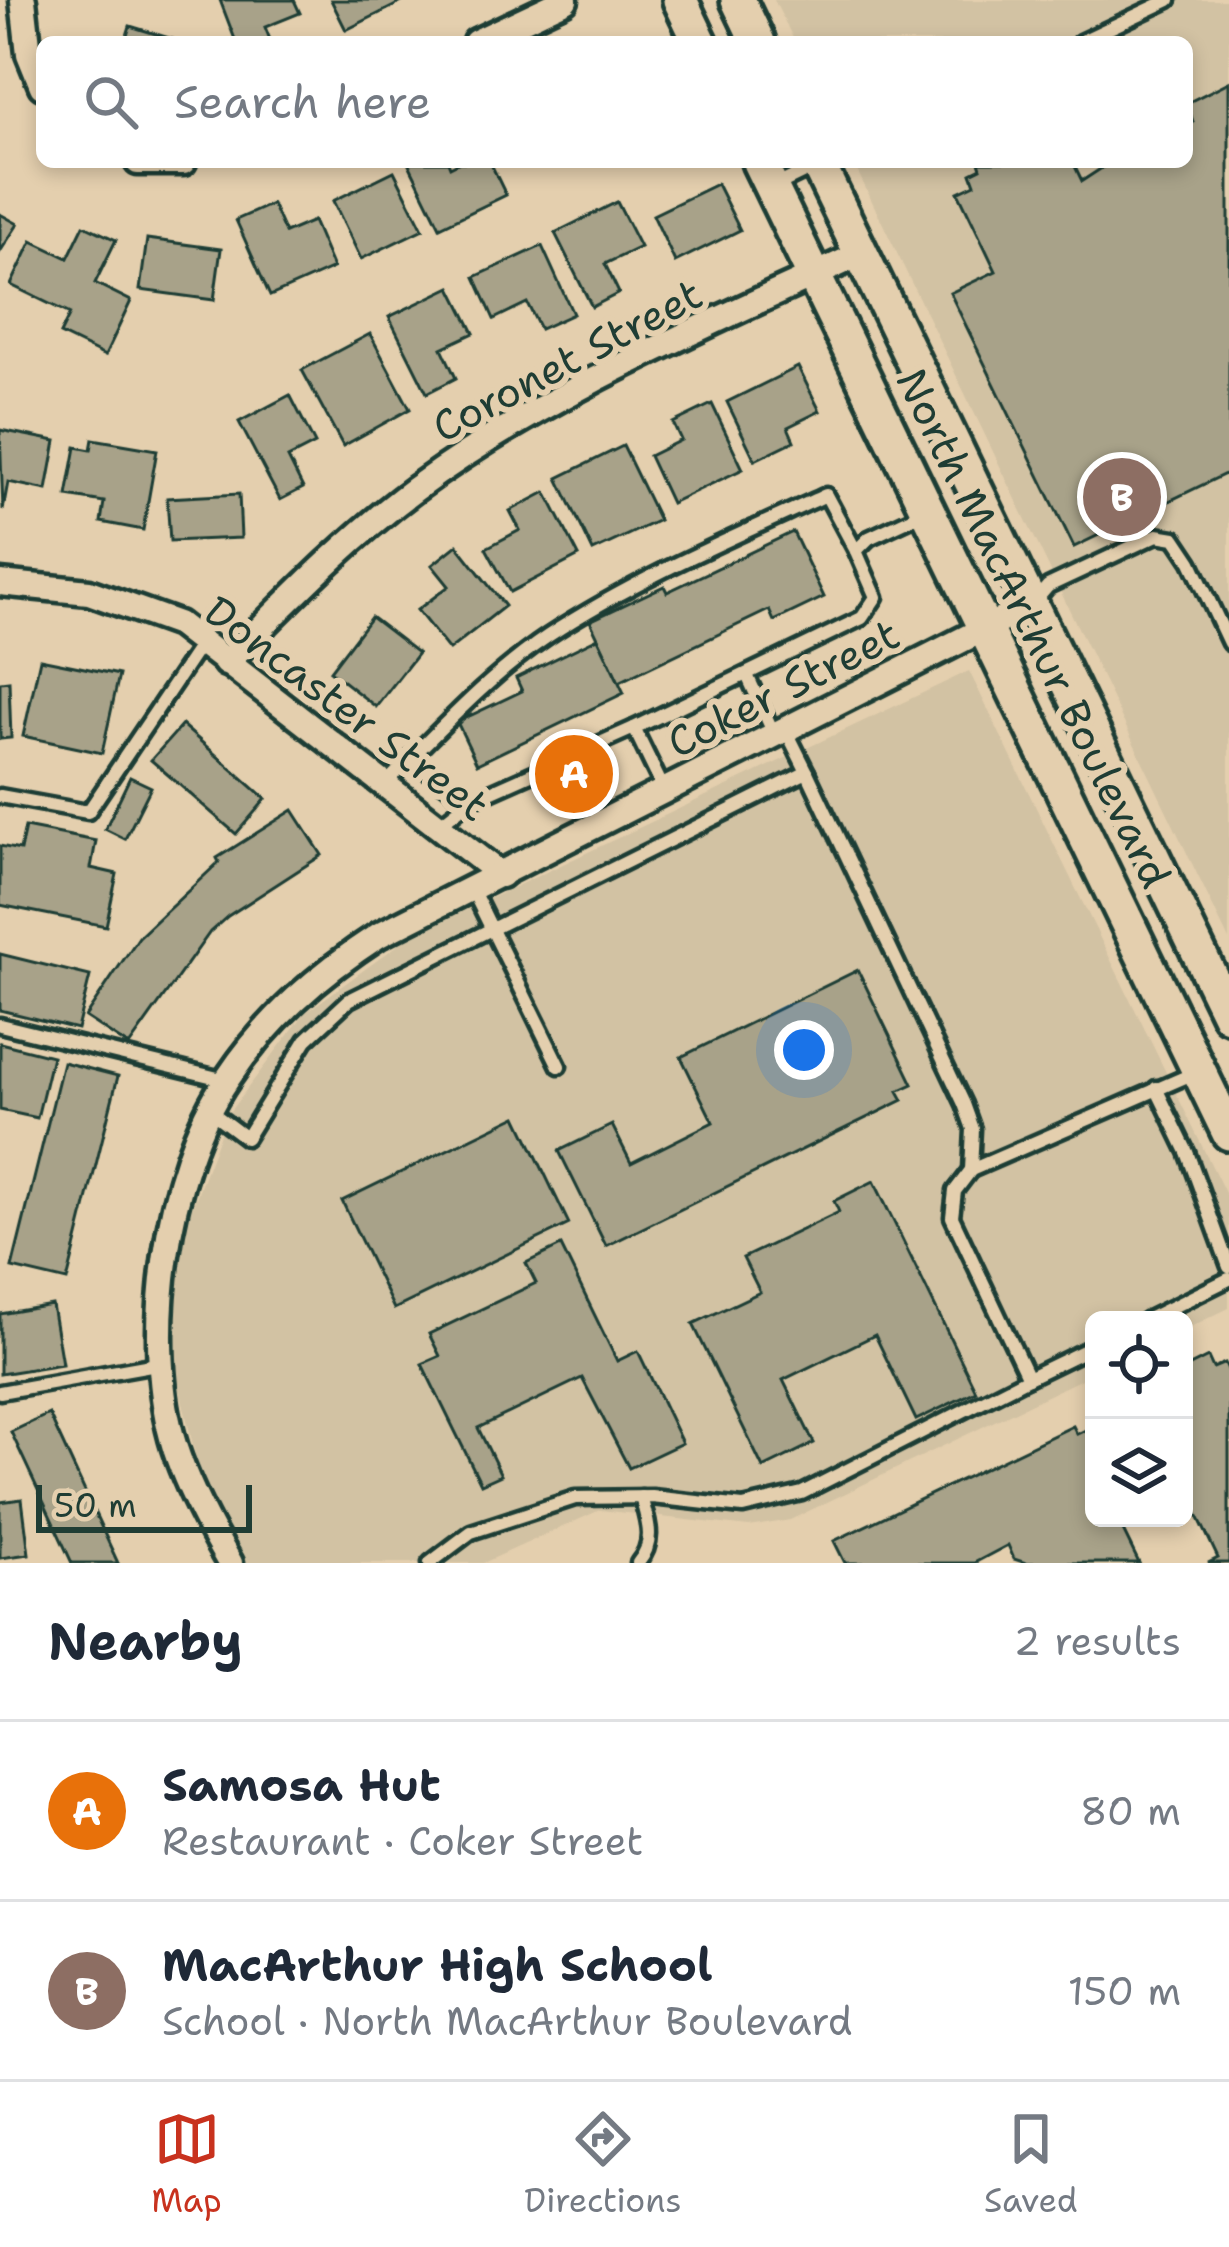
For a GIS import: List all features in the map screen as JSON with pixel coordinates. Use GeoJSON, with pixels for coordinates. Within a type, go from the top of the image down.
{"type":"FeatureCollection","features":[{"type":"Feature","properties":{"kind":"main road"},"geometry":{"type":"LineString","coordinates":[[680,0],[697,36]]}},
{"type":"Feature","properties":{"kind":"main road"},"geometry":{"type":"LineString","coordinates":[[738,0],[755,36]]}},
{"type":"Feature","properties":{"kind":"main road","name":"North MacArthur Boulevard"},"geometry":{"type":"LineString","coordinates":[[822,168],[1229,1015]]}},
{"type":"Feature","properties":{"kind":"main road","name":"North MacArthur Boulevard"},"geometry":{"type":"LineString","coordinates":[[766,175],[1092,850],[1214,1064],[1229,1132]]}},
{"type":"Feature","properties":{"kind":"main road"},"geometry":{"type":"LineString","coordinates":[[1092,850],[1138,827]]}},
{"type":"Feature","properties":{"kind":"street"},"geometry":{"type":"LineString","coordinates":[[23,0],[29,54],[36,71]]}},
{"type":"Feature","properties":{"kind":"street"},"geometry":{"type":"LineString","coordinates":[[489,36],[565,0]]}},
{"type":"Feature","properties":{"kind":"street","name":"Coronet Street"},"geometry":{"type":"LineString","coordinates":[[226,663],[350,541],[448,466],[605,376],[860,254]]}},
{"type":"Feature","properties":{"kind":"street","name":"Doncaster Street"},"geometry":{"type":"LineString","coordinates":[[0,584],[89,592],[178,624],[501,875]]}},
{"type":"Feature","properties":{"kind":"street","name":"Coker Street"},"geometry":{"type":"LineString","coordinates":[[230,1563],[174,1446],[159,1316],[168,1232],[197,1135],[226,1080],[280,1011],[332,965],[379,935],[1030,605]]}},
{"type":"Feature","properties":{"kind":"lane"},"geometry":{"type":"LineString","coordinates":[[1093,36],[1169,0]]}},
{"type":"Feature","properties":{"kind":"lane"},"geometry":{"type":"LineString","coordinates":[[766,175],[798,168]]}},
{"type":"Feature","properties":{"kind":"lane"},"geometry":{"type":"LineString","coordinates":[[385,784],[485,685],[548,637],[664,569],[826,495],[876,597],[862,618],[468,802],[438,826]]}},
{"type":"Feature","properties":{"kind":"lane"},"geometry":{"type":"LineString","coordinates":[[856,551],[869,538],[926,512]]}},
{"type":"Feature","properties":{"kind":"lane"},"geometry":{"type":"LineString","coordinates":[[1030,605],[1048,586],[1101,560],[1156,535],[1175,538],[1229,643]]}},
{"type":"Feature","properties":{"kind":"lane"},"geometry":{"type":"LineString","coordinates":[[0,796],[88,812],[202,643]]}},
{"type":"Feature","properties":{"kind":"lane"},"geometry":{"type":"LineString","coordinates":[[747,675],[807,772],[964,1104],[974,1129],[971,1170]]}},
{"type":"Feature","properties":{"kind":"lane"},"geometry":{"type":"LineString","coordinates":[[634,728],[665,792]]}},
{"type":"Feature","properties":{"kind":"lane"},"geometry":{"type":"LineString","coordinates":[[411,759],[468,802]]}},
{"type":"Feature","properties":{"kind":"lane"},"geometry":{"type":"LineString","coordinates":[[210,1112],[246,1138],[306,1040],[349,1000],[807,772]]}},
{"type":"Feature","properties":{"kind":"lane"},"geometry":{"type":"LineString","coordinates":[[472,889],[559,1066]]}},
{"type":"Feature","properties":{"kind":"lane"},"geometry":{"type":"LineString","coordinates":[[0,1025],[226,1080]]}},
{"type":"Feature","properties":{"kind":"lane"},"geometry":{"type":"LineString","coordinates":[[1028,1378],[952,1216],[955,1191],[971,1170],[1214,1064]]}},
{"type":"Feature","properties":{"kind":"lane"},"geometry":{"type":"LineString","coordinates":[[1156,1088],[1186,1152],[1229,1267]]}},
{"type":"Feature","properties":{"kind":"lane"},"geometry":{"type":"LineString","coordinates":[[1164,1311],[1229,1279]]}},
{"type":"Feature","properties":{"kind":"lane"},"geometry":{"type":"LineString","coordinates":[[430,1563],[471,1532],[575,1498],[640,1497],[743,1508],[802,1493],[1085,1350]]}},
{"type":"Feature","properties":{"kind":"lane"},"geometry":{"type":"LineString","coordinates":[[0,1392],[162,1363]]}},
{"type":"Feature","properties":{"kind":"lane"},"geometry":{"type":"LineString","coordinates":[[638,1563],[648,1551],[650,1532],[640,1497]]}},
{"type":"Feature","properties":{"kind":"shaded area"},"geometry":{"type":"Polygon","coordinates":[[[774,0],[1229,0],[1229,940],[856,168],[1193,168],[1193,36],[792,36],[774,0]]]}},
{"type":"Feature","properties":{"kind":"shaded area"},"geometry":{"type":"Polygon","coordinates":[[[969,671],[1229,1201],[1229,1308],[1193,1326],[1193,1311],[1085,1311],[1085,1377],[790,1520],[749,1527],[600,1510],[483,1563],[247,1563],[203,1488],[174,1364],[182,1235],[227,1115],[305,1013],[409,937],[969,671]]]}},
{"type":"Feature","properties":{"kind":"building"},"geometry":{"type":"Polygon","coordinates":[[[220,0],[294,0],[300,13],[265,27],[269,36],[234,36],[220,0]]]}},
{"type":"Feature","properties":{"kind":"building"},"geometry":{"type":"Polygon","coordinates":[[[331,0],[406,0],[346,30],[331,0]]]}},
{"type":"Feature","properties":{"kind":"building"},"geometry":{"type":"Polygon","coordinates":[[[130,26],[162,36],[127,36],[130,26]]]}},
{"type":"Feature","properties":{"kind":"building"},"geometry":{"type":"Polygon","coordinates":[[[1229,82],[1229,472],[1074,547],[950,293],[996,271],[958,192],[975,184],[971,173],[981,168],[1076,168],[1082,181],[1102,168],[1193,168],[1193,100],[1229,82]]]}},
{"type":"Feature","properties":{"kind":"building"},"geometry":{"type":"Polygon","coordinates":[[[411,168],[493,168],[506,195],[440,227],[411,168]]]}},
{"type":"Feature","properties":{"kind":"building"},"geometry":{"type":"Polygon","coordinates":[[[394,171],[423,229],[361,259],[333,201],[394,171]]]}},
{"type":"Feature","properties":{"kind":"building"},"geometry":{"type":"Polygon","coordinates":[[[717,184],[740,230],[675,262],[653,215],[717,184]]]}},
{"type":"Feature","properties":{"kind":"building"},"geometry":{"type":"Polygon","coordinates":[[[617,202],[640,247],[605,264],[619,293],[592,307],[555,233],[617,202]]]}},
{"type":"Feature","properties":{"kind":"building"},"geometry":{"type":"Polygon","coordinates":[[[272,204],[285,233],[313,221],[333,268],[270,296],[236,220],[272,204]]]}},
{"type":"Feature","properties":{"kind":"building"},"geometry":{"type":"Polygon","coordinates":[[[0,214],[18,224],[0,252],[0,214]]]}},
{"type":"Feature","properties":{"kind":"building"},"geometry":{"type":"Polygon","coordinates":[[[84,225],[116,240],[95,283],[131,301],[105,356],[60,334],[70,314],[11,285],[32,241],[68,258],[84,225]]]}},
{"type":"Feature","properties":{"kind":"building"},"geometry":{"type":"Polygon","coordinates":[[[147,239],[221,249],[214,300],[140,290],[147,239]]]}},
{"type":"Feature","properties":{"kind":"building"},"geometry":{"type":"Polygon","coordinates":[[[542,246],[573,314],[540,329],[527,303],[494,319],[475,277],[542,246]]]}},
{"type":"Feature","properties":{"kind":"building"},"geometry":{"type":"Polygon","coordinates":[[[451,287],[474,333],[442,348],[456,378],[427,393],[389,317],[451,287]]]}},
{"type":"Feature","properties":{"kind":"building"},"geometry":{"type":"Polygon","coordinates":[[[370,334],[410,409],[343,446],[302,370],[370,334]]]}},
{"type":"Feature","properties":{"kind":"building"},"geometry":{"type":"Polygon","coordinates":[[[798,367],[820,411],[788,427],[794,441],[755,460],[727,402],[798,367]]]}},
{"type":"Feature","properties":{"kind":"building"},"geometry":{"type":"Polygon","coordinates":[[[290,395],[315,444],[288,458],[303,488],[280,500],[239,422],[290,395]]]}},
{"type":"Feature","properties":{"kind":"building"},"geometry":{"type":"Polygon","coordinates":[[[712,404],[743,469],[671,503],[649,456],[681,440],[673,423],[712,404]]]}},
{"type":"Feature","properties":{"kind":"building"},"geometry":{"type":"Polygon","coordinates":[[[0,430],[56,441],[47,490],[8,482],[3,510],[0,430]]]}},
{"type":"Feature","properties":{"kind":"building"},"geometry":{"type":"Polygon","coordinates":[[[93,439],[157,450],[143,530],[101,522],[104,502],[67,496],[76,447],[91,450],[93,439]]]}},
{"type":"Feature","properties":{"kind":"building"},"geometry":{"type":"Polygon","coordinates":[[[623,446],[659,520],[593,551],[558,478],[623,446]]]}},
{"type":"Feature","properties":{"kind":"building"},"geometry":{"type":"Polygon","coordinates":[[[546,492],[579,556],[510,592],[486,548],[520,530],[510,511],[546,492]]]}},
{"type":"Feature","properties":{"kind":"building"},"geometry":{"type":"Polygon","coordinates":[[[239,494],[241,538],[170,541],[167,498],[239,494]]]}},
{"type":"Feature","properties":{"kind":"building"},"geometry":{"type":"Polygon","coordinates":[[[793,532],[824,597],[774,621],[769,610],[619,682],[590,621],[664,586],[667,592],[793,532]]]}},
{"type":"Feature","properties":{"kind":"building"},"geometry":{"type":"Polygon","coordinates":[[[457,545],[505,606],[449,650],[417,610],[449,586],[432,565],[457,545]]]}},
{"type":"Feature","properties":{"kind":"building"},"geometry":{"type":"Polygon","coordinates":[[[371,617],[418,653],[376,707],[330,671],[371,617]]]}},
{"type":"Feature","properties":{"kind":"building"},"geometry":{"type":"Polygon","coordinates":[[[598,638],[624,693],[477,764],[457,722],[522,691],[516,678],[598,638]]]}},
{"type":"Feature","properties":{"kind":"building"},"geometry":{"type":"Polygon","coordinates":[[[40,659],[119,675],[102,753],[23,736],[40,659]]]}},
{"type":"Feature","properties":{"kind":"building"},"geometry":{"type":"Polygon","coordinates":[[[9,681],[11,738],[0,739],[0,682],[9,681]]]}},
{"type":"Feature","properties":{"kind":"building"},"geometry":{"type":"Polygon","coordinates":[[[182,725],[266,799],[236,834],[151,760],[182,725]]]}},
{"type":"Feature","properties":{"kind":"building"},"geometry":{"type":"Polygon","coordinates":[[[130,777],[151,787],[125,839],[105,829],[130,777]]]}},
{"type":"Feature","properties":{"kind":"building"},"geometry":{"type":"Polygon","coordinates":[[[293,810],[322,855],[210,932],[129,1046],[85,1017],[139,937],[219,862],[217,858],[293,810]]]}},
{"type":"Feature","properties":{"kind":"building"},"geometry":{"type":"Polygon","coordinates":[[[25,827],[96,841],[91,868],[117,874],[106,926],[0,905],[0,846],[20,850],[25,827]]]}},
{"type":"Feature","properties":{"kind":"building"},"geometry":{"type":"Polygon","coordinates":[[[0,954],[90,976],[77,1029],[0,1010],[0,954]]]}},
{"type":"Feature","properties":{"kind":"building"},"geometry":{"type":"Polygon","coordinates":[[[858,970],[913,1084],[898,1091],[903,1100],[606,1246],[559,1151],[612,1125],[631,1163],[713,1122],[681,1057],[858,970]]]}},
{"type":"Feature","properties":{"kind":"building"},"geometry":{"type":"Polygon","coordinates":[[[0,1043],[52,1056],[37,1118],[0,1110],[0,1043]]]}},
{"type":"Feature","properties":{"kind":"building"},"geometry":{"type":"Polygon","coordinates":[[[63,1062],[118,1076],[67,1281],[12,1268],[63,1062]]]}},
{"type":"Feature","properties":{"kind":"building"},"geometry":{"type":"Polygon","coordinates":[[[517,1116],[569,1224],[394,1309],[342,1201],[517,1116]]]}},
{"type":"Feature","properties":{"kind":"building"},"geometry":{"type":"Polygon","coordinates":[[[874,1181],[976,1391],[916,1420],[875,1335],[783,1380],[814,1443],[763,1468],[693,1324],[760,1292],[743,1258],[839,1212],[834,1201],[874,1181]]]}},
{"type":"Feature","properties":{"kind":"building"},"geometry":{"type":"Polygon","coordinates":[[[561,1246],[617,1361],[638,1351],[682,1443],[629,1468],[582,1378],[478,1428],[501,1475],[481,1484],[422,1364],[440,1356],[429,1334],[536,1283],[526,1263],[561,1246]]]}},
{"type":"Feature","properties":{"kind":"building"},"geometry":{"type":"Polygon","coordinates":[[[52,1305],[62,1364],[0,1374],[0,1314],[52,1305]]]}},
{"type":"Feature","properties":{"kind":"building"},"geometry":{"type":"Polygon","coordinates":[[[1208,1357],[1213,1368],[1225,1363],[1229,1372],[1229,1563],[1208,1563],[1218,1558],[1193,1506],[1193,1364],[1208,1357]]]}},
{"type":"Feature","properties":{"kind":"building"},"geometry":{"type":"Polygon","coordinates":[[[49,1414],[118,1563],[72,1563],[11,1432],[49,1414]]]}},
{"type":"Feature","properties":{"kind":"building"},"geometry":{"type":"Polygon","coordinates":[[[1073,1426],[1077,1434],[1085,1430],[1085,1527],[1121,1527],[1139,1563],[1026,1563],[1014,1559],[1008,1545],[974,1563],[845,1563],[834,1541],[1073,1426]]]}},
{"type":"Feature","properties":{"kind":"building"},"geometry":{"type":"Polygon","coordinates":[[[22,1499],[29,1554],[0,1558],[0,1502],[22,1499]]]}},
{"type":"Feature","properties":{"kind":"place","name":"MacArthur High School"},"geometry":{"type":"Point","coordinates":[1122,497]}},
{"type":"Feature","properties":{"kind":"place","name":"Samosa Hut"},"geometry":{"type":"Point","coordinates":[574,774]}}]}
